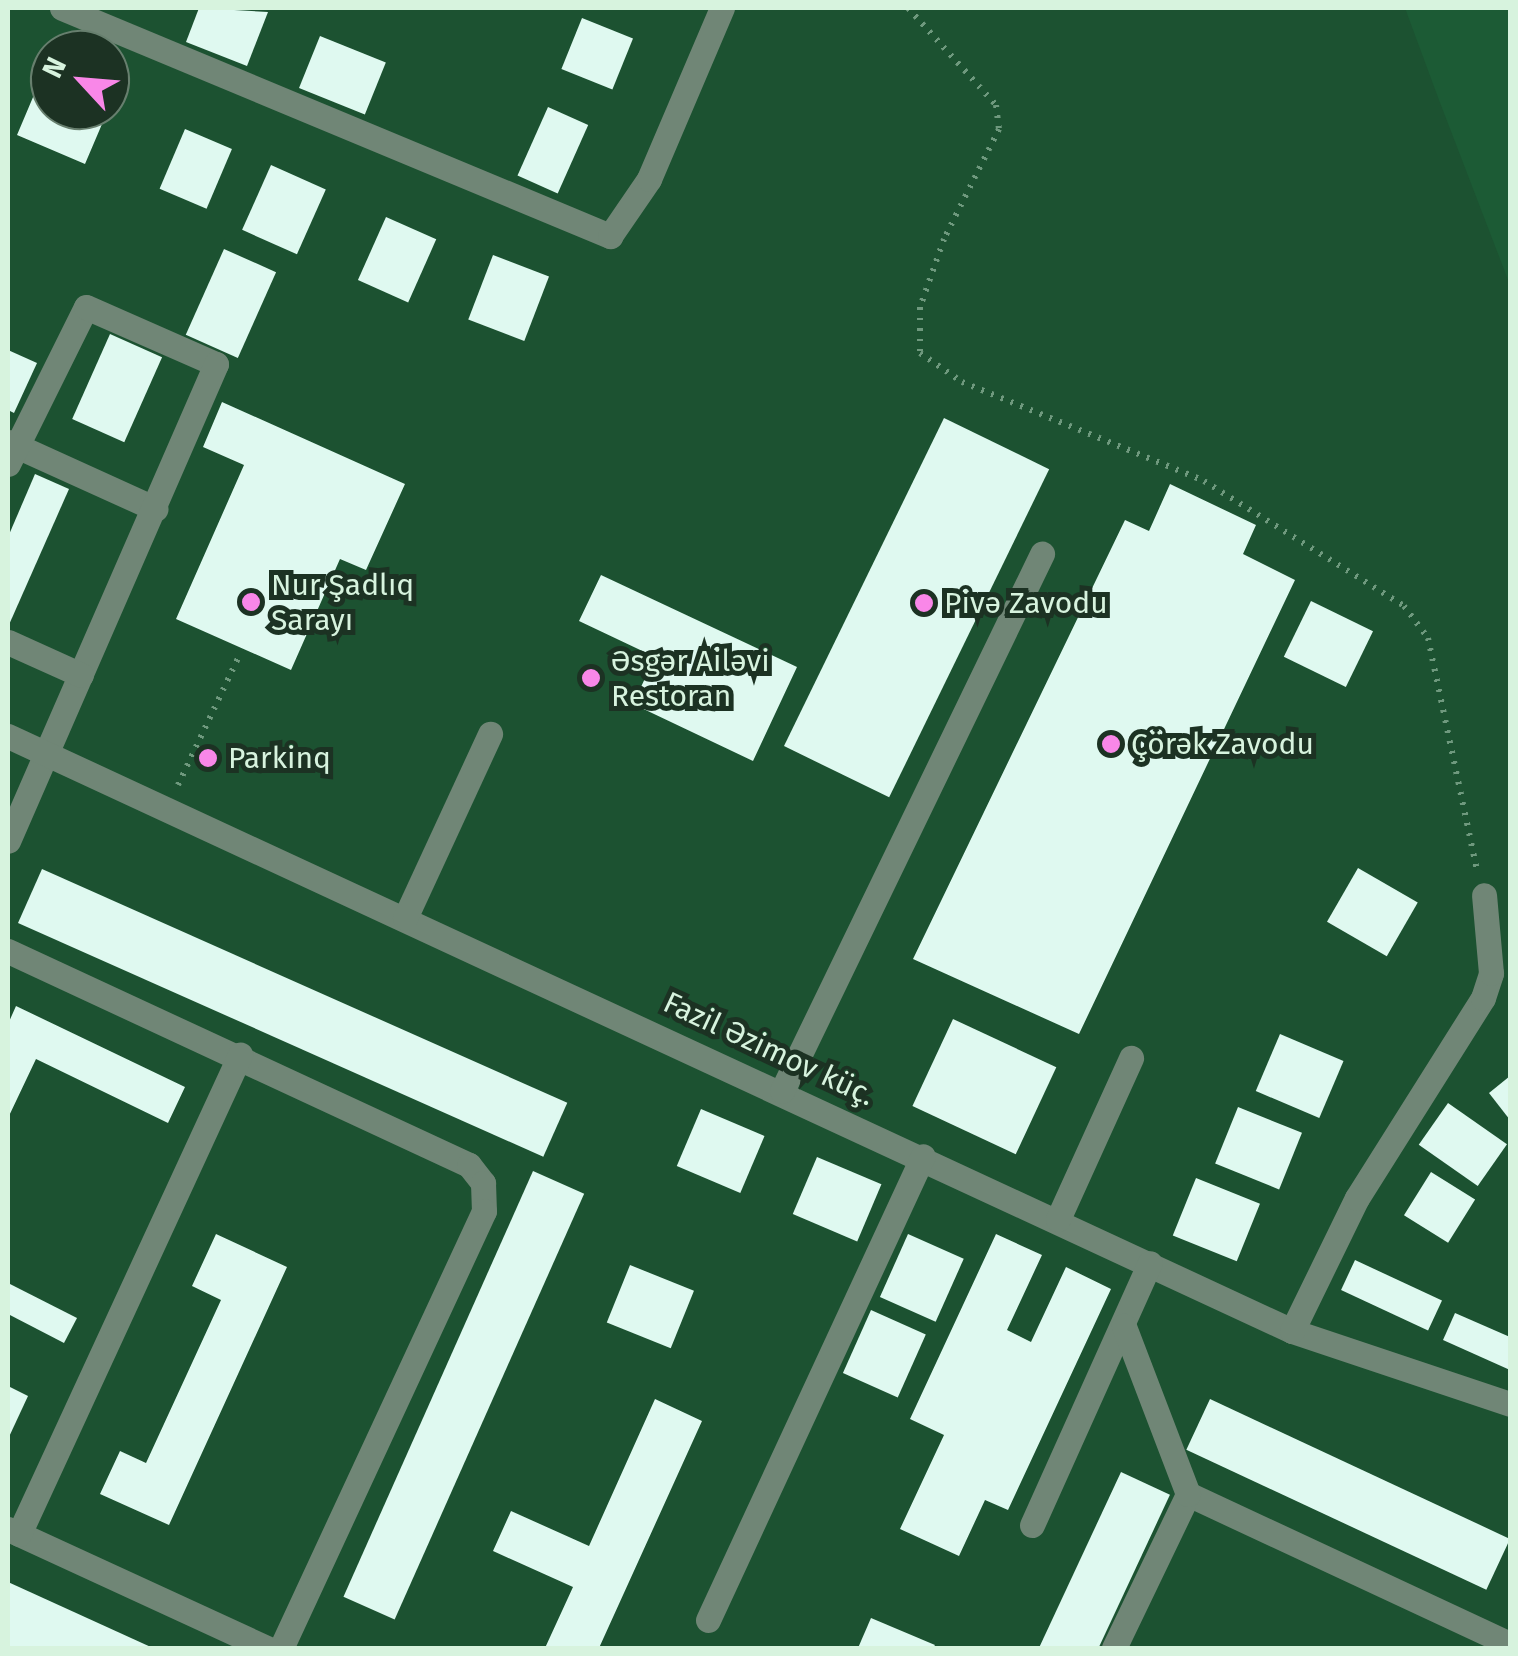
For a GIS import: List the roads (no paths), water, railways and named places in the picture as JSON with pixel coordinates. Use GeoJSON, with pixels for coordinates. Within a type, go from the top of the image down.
{"type":"FeatureCollection","features":[{"type":"Feature","properties":{"kind":"street"},"geometry":{"type":"LineString","coordinates":[[62,8],[610,236],[649,179],[722,8]]}},
{"type":"Feature","properties":{"kind":"street"},"geometry":{"type":"LineString","coordinates":[[8,841],[214,383],[216,364],[201,352],[86,306],[10,450],[156,509]]}},
{"type":"Feature","properties":{"kind":"street"},"geometry":{"type":"LineString","coordinates":[[782,1092],[1042,554]]}},
{"type":"Feature","properties":{"kind":"street"},"geometry":{"type":"LineString","coordinates":[[8,642],[81,675]]}},
{"type":"Feature","properties":{"kind":"street"},"geometry":{"type":"LineString","coordinates":[[405,918],[490,734]]}},
{"type":"Feature","properties":{"kind":"street","name":"Fazil Əzimov küç."},"geometry":{"type":"LineString","coordinates":[[8,736],[923,1156],[1292,1331],[1510,1404]]}},
{"type":"Feature","properties":{"kind":"street"},"geometry":{"type":"LineString","coordinates":[[1292,1331],[1357,1198],[1483,998],[1491,973],[1484,896]]}},
{"type":"Feature","properties":{"kind":"street"},"geometry":{"type":"LineString","coordinates":[[8,952],[240,1055],[468,1165],[483,1183],[484,1211],[282,1648]]}},
{"type":"Feature","properties":{"kind":"street"},"geometry":{"type":"LineString","coordinates":[[240,1055],[13,1531],[267,1648]]}},
{"type":"Feature","properties":{"kind":"street"},"geometry":{"type":"LineString","coordinates":[[1058,1219],[1131,1058]]}},
{"type":"Feature","properties":{"kind":"street"},"geometry":{"type":"LineString","coordinates":[[708,1620],[923,1156]]}},
{"type":"Feature","properties":{"kind":"street"},"geometry":{"type":"LineString","coordinates":[[1032,1525],[1150,1263]]}},
{"type":"Feature","properties":{"kind":"street"},"geometry":{"type":"LineString","coordinates":[[1124,1326],[1188,1494],[1510,1644]]}},
{"type":"Feature","properties":{"kind":"street"},"geometry":{"type":"LineString","coordinates":[[1114,1648],[1188,1494]]}},
{"type":"Feature","properties":{"kind":"place","name":"Nur Şadlıq Sarayı"},"geometry":{"type":"Point","coordinates":[251,602]}},
{"type":"Feature","properties":{"kind":"place","name":"Pivə Zavodu"},"geometry":{"type":"Point","coordinates":[924,603]}},
{"type":"Feature","properties":{"kind":"place","name":"Əsgər Ailəvi Restoran"},"geometry":{"type":"Point","coordinates":[591,678]}},
{"type":"Feature","properties":{"kind":"place","name":"Çörək Zavodu"},"geometry":{"type":"Point","coordinates":[1111,744]}},
{"type":"Feature","properties":{"kind":"place","name":"Parkinq"},"geometry":{"type":"Point","coordinates":[208,758]}}]}
